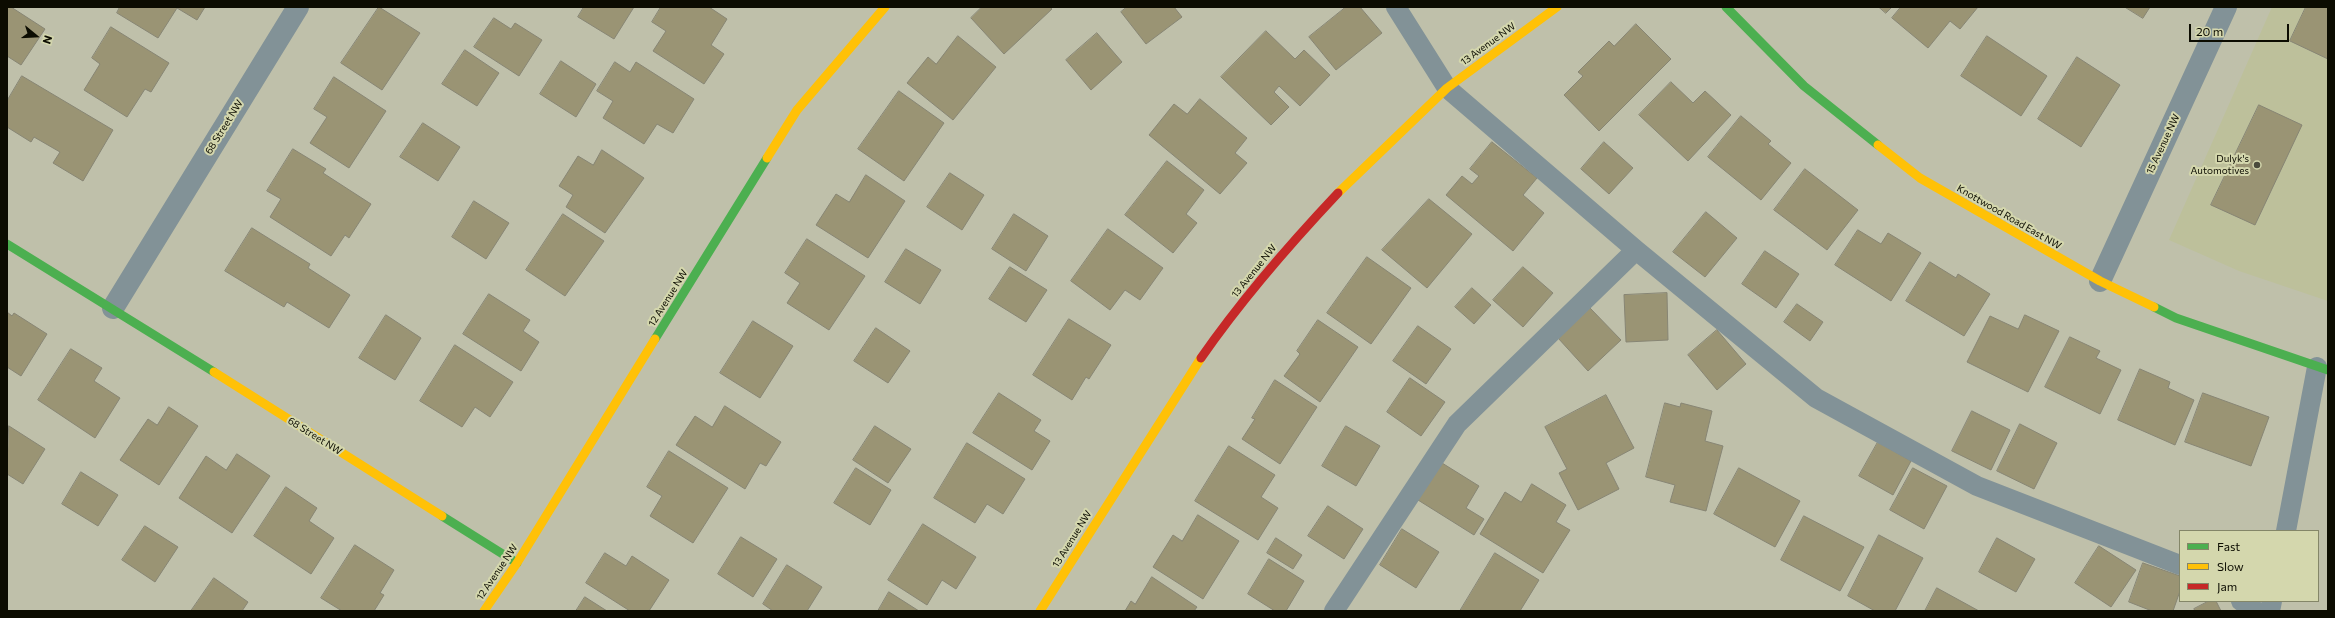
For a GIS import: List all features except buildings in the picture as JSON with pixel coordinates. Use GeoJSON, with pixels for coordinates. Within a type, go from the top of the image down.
{"type":"FeatureCollection","features":[{"type":"Feature","properties":{"kind":"street","name":"68 Street NW"},"geometry":{"type":"LineString","coordinates":[[113,308],[298,7]]}},
{"type":"Feature","properties":{"kind":"street","name":"12 Avenue NW"},"geometry":{"type":"LineString","coordinates":[[484,611],[517,563],[797,110],[885,7]]}},
{"type":"Feature","properties":{"kind":"street","name":"13 Avenue NW"},"geometry":{"type":"LineString","coordinates":[[1040,611],[1182,385],[1222,328],[1290,244],[1355,174],[1447,88],[1557,7]]}},
{"type":"Feature","properties":{"kind":"street","name":"Knottwood Road East NW"},"geometry":{"type":"LineString","coordinates":[[1726,7],[1804,86],[1920,178],[2100,281],[2176,318],[2322,368]]}},
{"type":"Feature","properties":{"kind":"street","name":"15 Avenue NW"},"geometry":{"type":"LineString","coordinates":[[2100,281],[2226,7]]}},
{"type":"Feature","properties":{"kind":"street","name":"68 Street NW"},"geometry":{"type":"LineString","coordinates":[[7,244],[113,308],[517,563]]}},
{"type":"Feature","properties":{"kind":"lane"},"geometry":{"type":"LineString","coordinates":[[1396,7],[1447,88],[1636,250],[1816,398],[1977,486],[2179,565]]}},
{"type":"Feature","properties":{"kind":"lane"},"geometry":{"type":"LineString","coordinates":[[1334,611],[1457,424],[1636,250]]}},
{"type":"Feature","properties":{"kind":"lane"},"geometry":{"type":"LineString","coordinates":[[2286,530],[2322,368]]}},
{"type":"Feature","properties":{"kind":"lane"},"geometry":{"type":"LineString","coordinates":[[2242,602],[2256,611]]}},
{"type":"Feature","properties":{"kind":"shaded area"},"geometry":{"type":"Polygon","coordinates":[[[2272,7],[2328,7],[2328,301],[2239,271],[2169,240],[2272,7]]]}},
{"type":"Feature","properties":{"kind":"traffic: fast"},"geometry":{"type":"LineString","coordinates":[[1726,7],[1804,86],[1878,145]]}},
{"type":"Feature","properties":{"kind":"traffic: fast"},"geometry":{"type":"LineString","coordinates":[[655,339],[767,158]]}},
{"type":"Feature","properties":{"kind":"traffic: fast"},"geometry":{"type":"LineString","coordinates":[[7,244],[214,372]]}},
{"type":"Feature","properties":{"kind":"traffic: fast"},"geometry":{"type":"LineString","coordinates":[[2154,307],[2176,318],[2328,370]]}},
{"type":"Feature","properties":{"kind":"traffic: fast"},"geometry":{"type":"LineString","coordinates":[[442,516],[517,563]]}},
{"type":"Feature","properties":{"kind":"traffic: slow"},"geometry":{"type":"LineString","coordinates":[[767,158],[797,110],[885,7]]}},
{"type":"Feature","properties":{"kind":"traffic: slow"},"geometry":{"type":"LineString","coordinates":[[1338,193],[1447,88],[1557,7]]}},
{"type":"Feature","properties":{"kind":"traffic: slow"},"geometry":{"type":"LineString","coordinates":[[1878,145],[1920,178],[2100,281],[2154,307]]}},
{"type":"Feature","properties":{"kind":"traffic: slow"},"geometry":{"type":"LineString","coordinates":[[484,611],[517,563],[655,339]]}},
{"type":"Feature","properties":{"kind":"traffic: slow"},"geometry":{"type":"LineString","coordinates":[[1040,611],[1201,358]]}},
{"type":"Feature","properties":{"kind":"traffic: slow"},"geometry":{"type":"LineString","coordinates":[[214,372],[442,516]]}},
{"type":"Feature","properties":{"kind":"traffic: jam"},"geometry":{"type":"LineString","coordinates":[[1201,358],[1266,273],[1338,193]]}},
{"type":"Feature","properties":{"kind":"place","name":"Dulyk's Automotives"},"geometry":{"type":"Point","coordinates":[2257,165]}}]}
